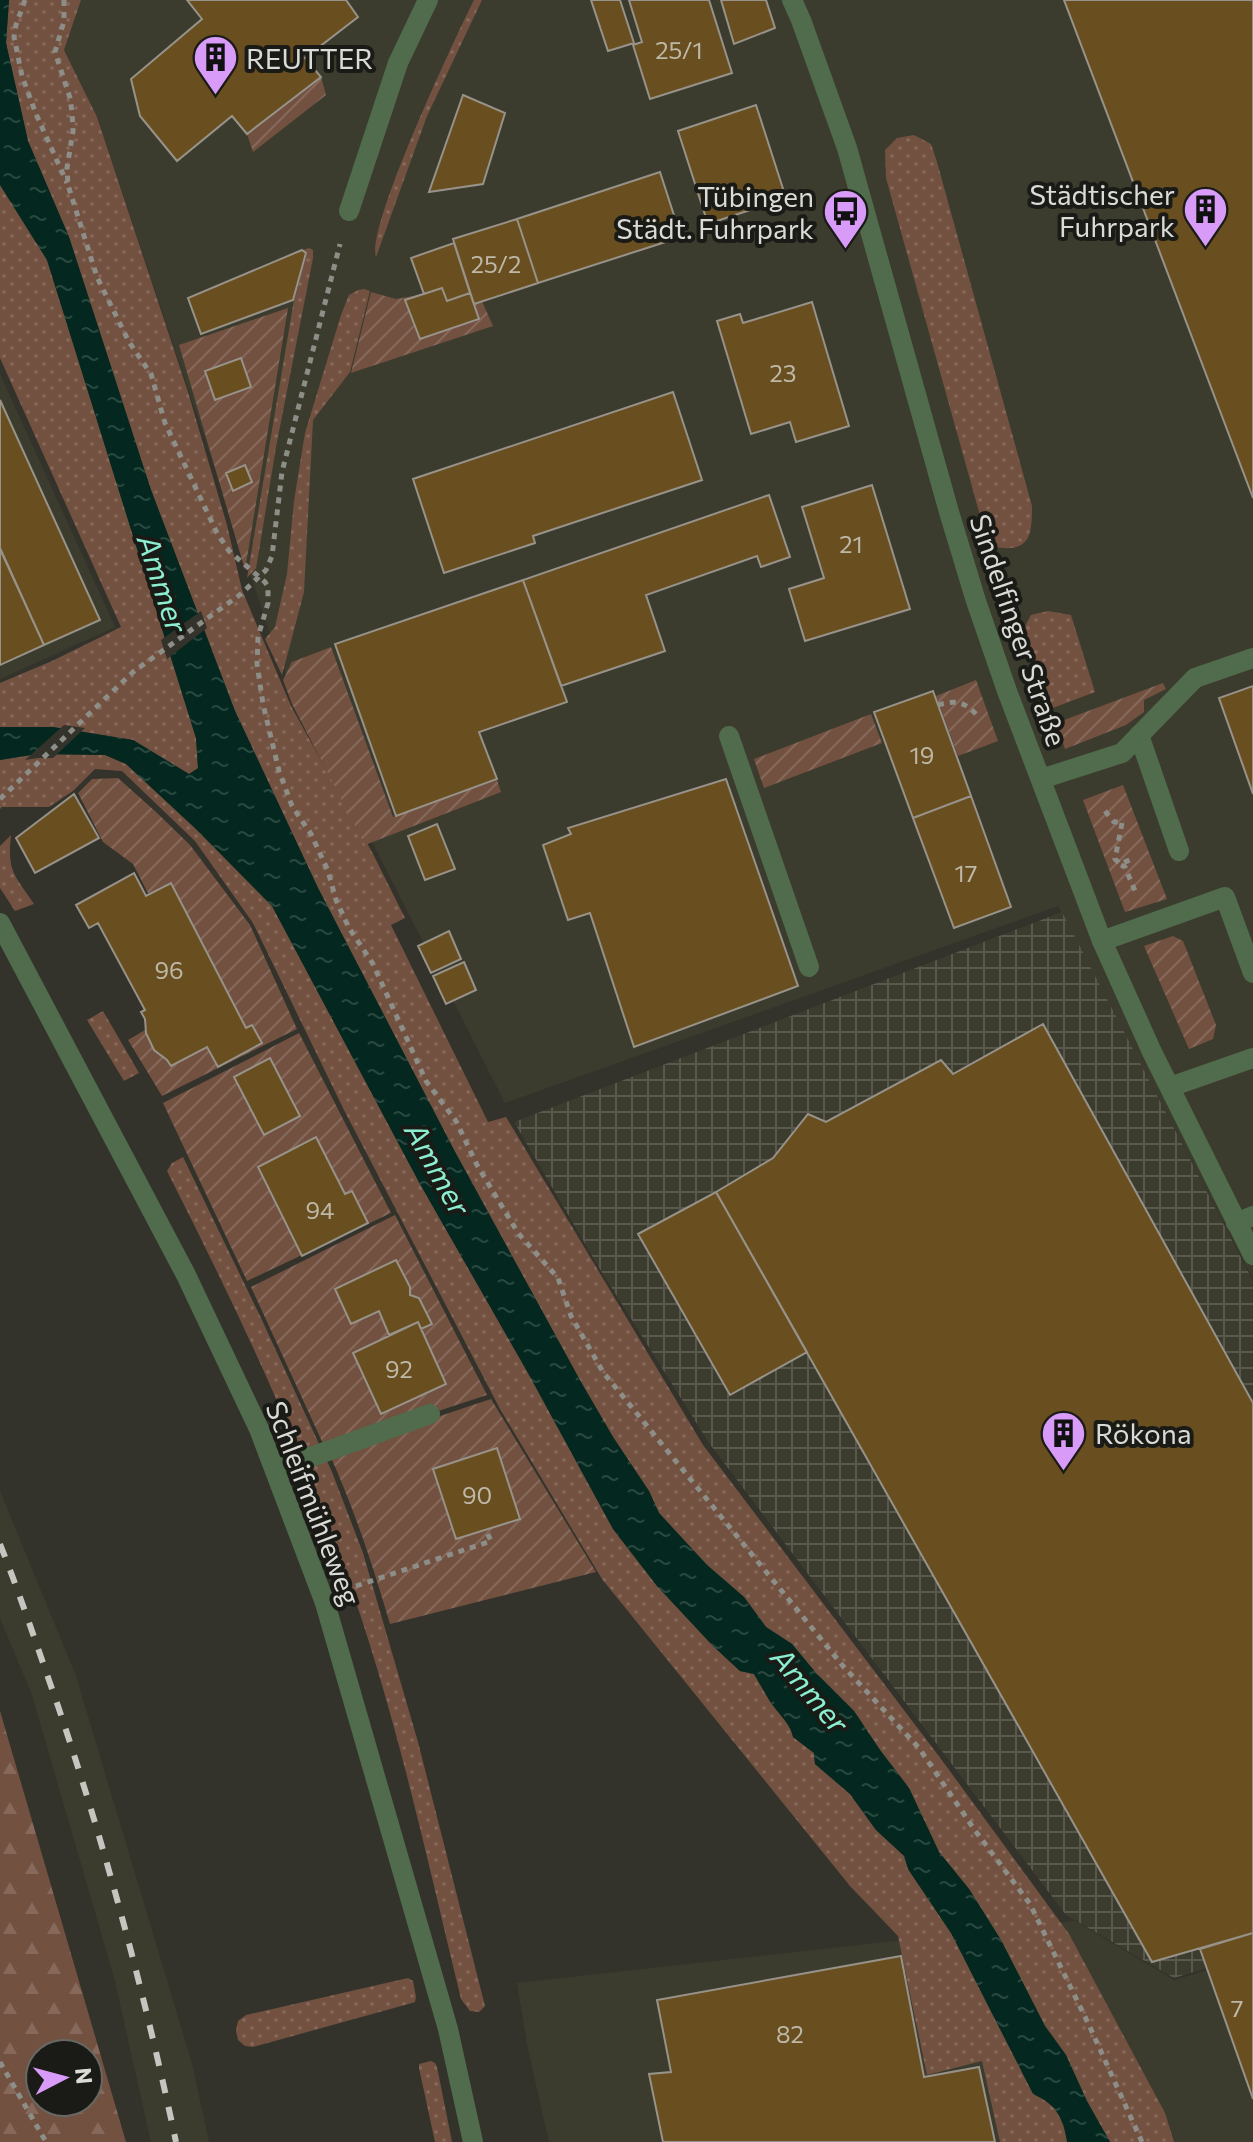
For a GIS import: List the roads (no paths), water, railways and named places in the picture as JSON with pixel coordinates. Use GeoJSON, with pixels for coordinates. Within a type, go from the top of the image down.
{"type":"FeatureCollection","features":[{"type":"Feature","properties":{"kind":"street"},"geometry":{"type":"LineString","coordinates":[[349,211],[398,63],[428,0]]}},
{"type":"Feature","properties":{"kind":"street","name":"Sindelfinger Straße"},"geometry":{"type":"LineString","coordinates":[[792,0],[847,148],[967,571],[1007,691],[1102,941],[1170,1087],[1244,1220],[1253,1255]]}},
{"type":"Feature","properties":{"kind":"street"},"geometry":{"type":"LineString","coordinates":[[1041,779],[1122,753],[1195,678],[1253,658]]}},
{"type":"Feature","properties":{"kind":"street"},"geometry":{"type":"LineString","coordinates":[[1139,735],[1179,851]]}},
{"type":"Feature","properties":{"kind":"street"},"geometry":{"type":"LineString","coordinates":[[729,736],[809,967]]}},
{"type":"Feature","properties":{"kind":"street"},"geometry":{"type":"LineString","coordinates":[[1102,941],[1225,897],[1253,973]]}},
{"type":"Feature","properties":{"kind":"street","name":"Schleifmühleweg"},"geometry":{"type":"LineString","coordinates":[[0,923],[186,1275],[259,1429],[275,1470],[323,1597],[448,2029],[473,2142]]}},
{"type":"Feature","properties":{"kind":"street"},"geometry":{"type":"LineString","coordinates":[[1170,1087],[1253,1058]]}},
{"type":"Feature","properties":{"kind":"street"},"geometry":{"type":"LineString","coordinates":[[275,1470],[430,1414]]}},
{"type":"Feature","properties":{"kind":"water","name":"Ammer"},"geometry":{"type":"Polygon","coordinates":[[[0,0],[9,0],[6,43],[28,141],[69,237],[151,490],[235,711],[318,888],[454,1150],[581,1382],[649,1491],[659,1513],[707,1565],[744,1597],[766,1627],[792,1644],[854,1711],[909,1788],[939,1852],[969,1889],[1001,1940],[1045,2026],[1066,2055],[1110,2142],[1067,2142],[1061,2118],[1053,2107],[1033,2094],[951,1933],[908,1869],[904,1856],[876,1830],[850,1794],[815,1764],[814,1753],[793,1737],[754,1674],[740,1671],[713,1646],[657,1586],[613,1529],[420,1184],[272,906],[126,764],[105,755],[37,754],[0,760],[0,727],[53,727],[133,740],[189,774],[198,768],[196,738],[47,260],[0,185],[0,0]]]}},
{"type":"Feature","properties":{"kind":"railway"},"geometry":{"type":"LineString","coordinates":[[0,1544],[58,1706],[108,1868],[138,1977],[176,2142]]}},
{"type":"Feature","properties":{"kind":"place","name":"REUTTER"},"geometry":{"type":"Point","coordinates":[215,97]}},
{"type":"Feature","properties":{"kind":"place","name":"Städtischer Fuhrpark"},"geometry":{"type":"Point","coordinates":[1206,249]}},
{"type":"Feature","properties":{"kind":"place","name":"Tübingen Städt. Fuhrpark"},"geometry":{"type":"Point","coordinates":[845,251]}},
{"type":"Feature","properties":{"kind":"place","name":"Rökona"},"geometry":{"type":"Point","coordinates":[1064,1472]}}]}
